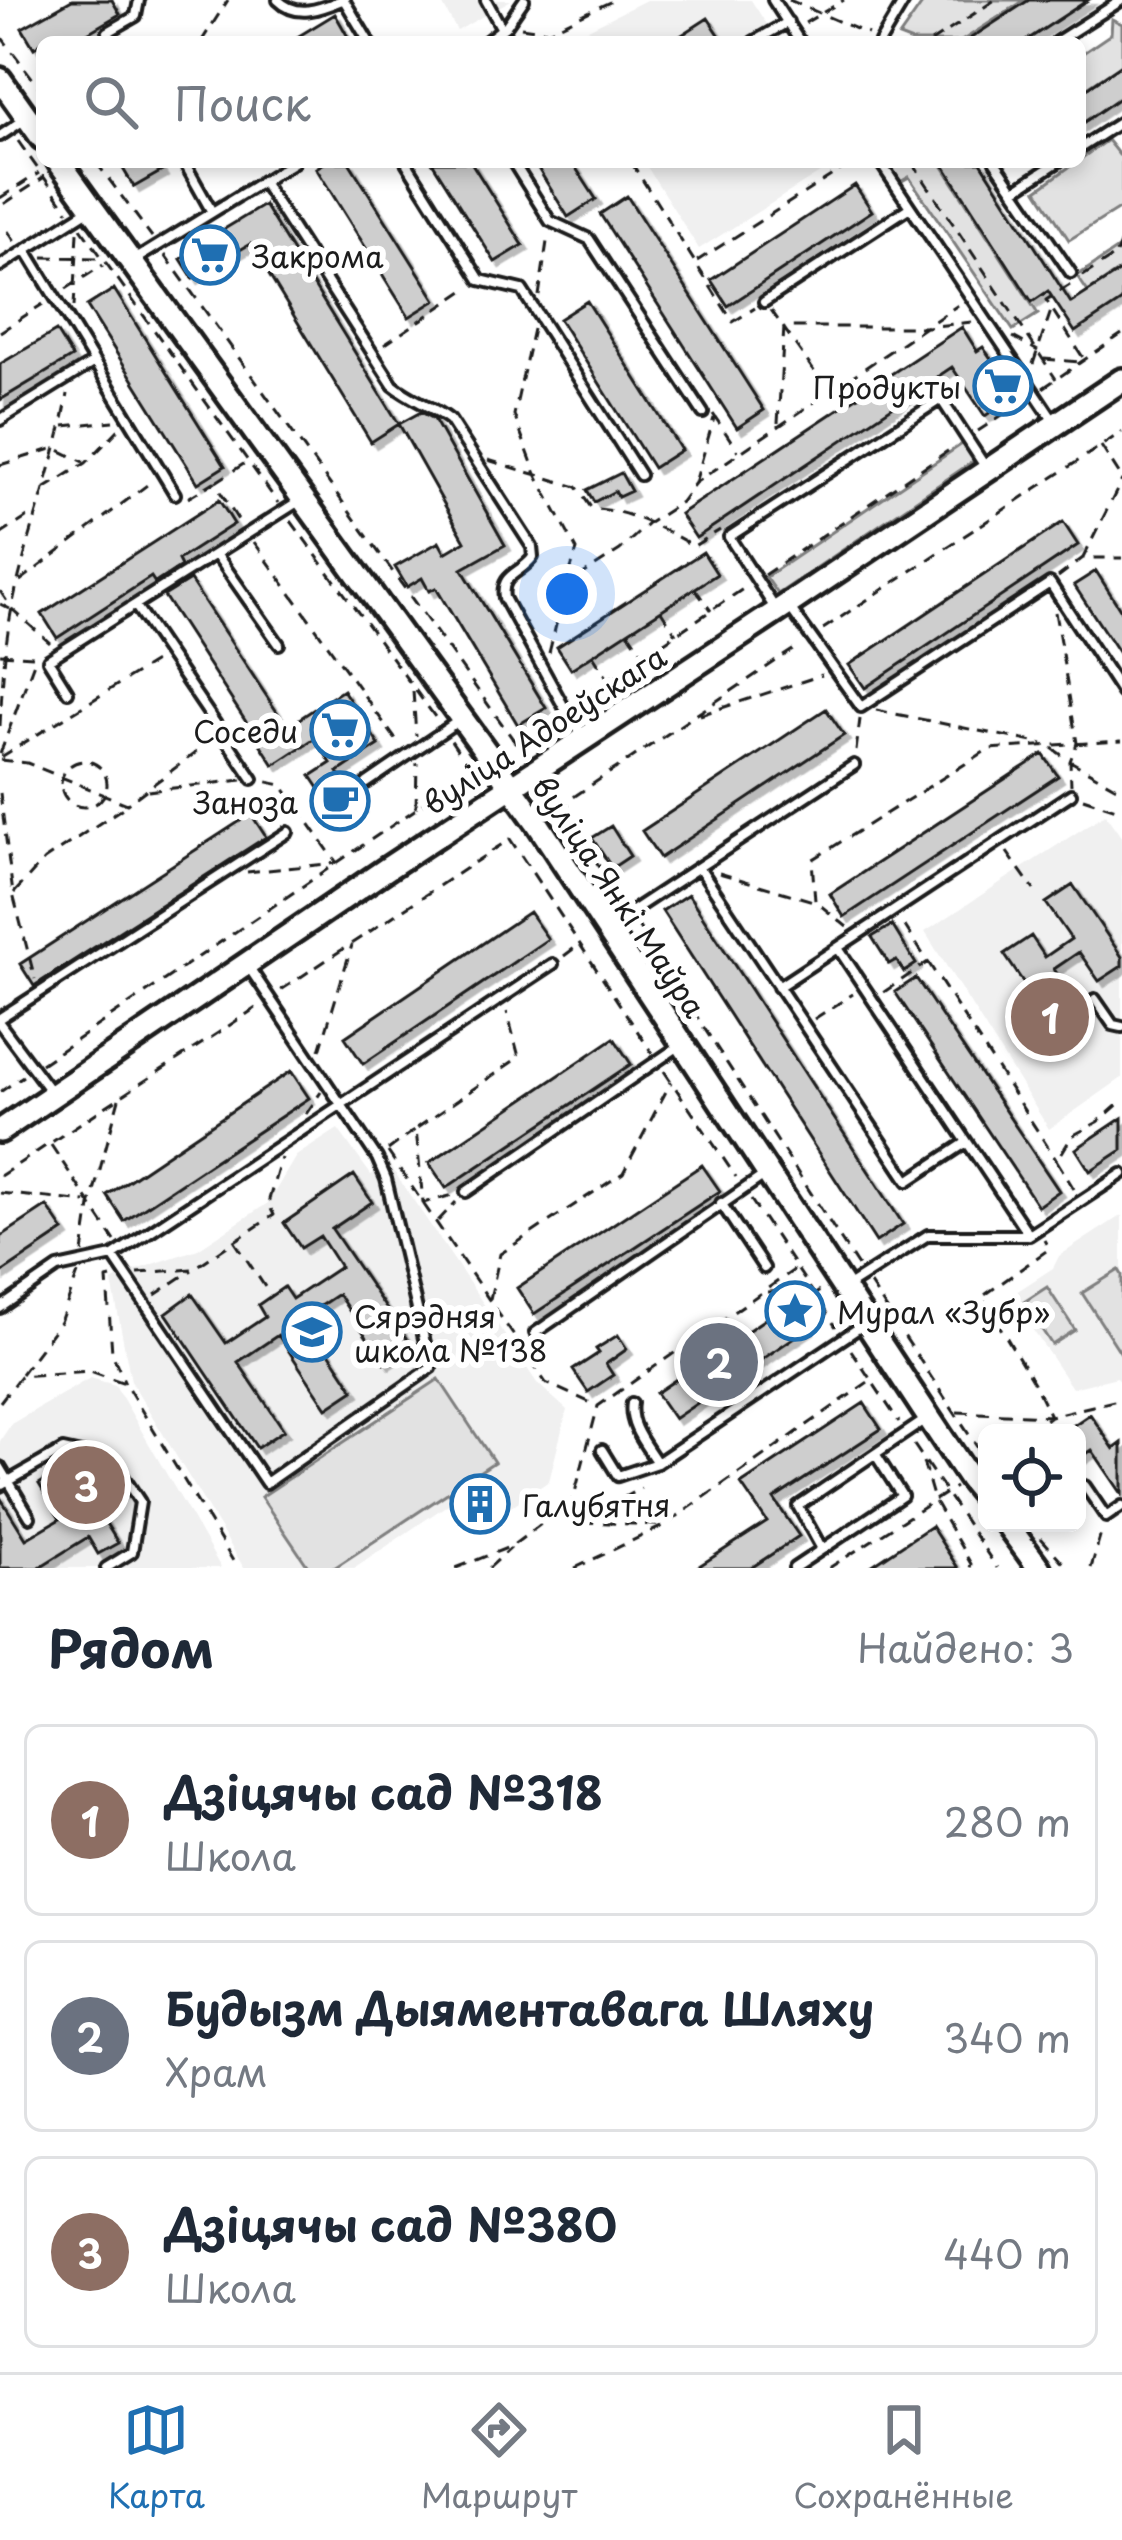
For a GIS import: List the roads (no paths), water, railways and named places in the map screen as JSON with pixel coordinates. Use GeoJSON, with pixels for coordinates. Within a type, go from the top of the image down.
{"type":"FeatureCollection","features":[{"type":"Feature","properties":{"kind":"street"},"geometry":{"type":"LineString","coordinates":[[0,80],[19,124],[36,134]]}},
{"type":"Feature","properties":{"kind":"street","name":"вуліца Янкі Маўра"},"geometry":{"type":"LineString","coordinates":[[48,170],[131,262],[293,505],[453,724],[511,786],[978,1489]]}},
{"type":"Feature","properties":{"kind":"street","name":"вуліца Адоеўскага"},"geometry":{"type":"LineString","coordinates":[[0,1131],[1122,380]]}},
{"type":"Feature","properties":{"kind":"street"},"geometry":{"type":"LineString","coordinates":[[1019,1532],[1039,1568]]}},
{"type":"Feature","properties":{"kind":"lane"},"geometry":{"type":"LineString","coordinates":[[110,36],[108,32],[136,16],[139,0]]}},
{"type":"Feature","properties":{"kind":"lane"},"geometry":{"type":"LineString","coordinates":[[278,0],[283,7],[311,13],[343,0],[365,36]]}},
{"type":"Feature","properties":{"kind":"lane"},"geometry":{"type":"LineString","coordinates":[[485,0],[504,28]]}},
{"type":"Feature","properties":{"kind":"lane"},"geometry":{"type":"LineString","coordinates":[[493,36],[524,0]]}},
{"type":"Feature","properties":{"kind":"lane"},"geometry":{"type":"LineString","coordinates":[[772,0],[796,36]]}},
{"type":"Feature","properties":{"kind":"lane"},"geometry":{"type":"LineString","coordinates":[[885,36],[904,0]]}},
{"type":"Feature","properties":{"kind":"lane"},"geometry":{"type":"LineString","coordinates":[[1065,36],[1122,0]]}},
{"type":"Feature","properties":{"kind":"lane"},"geometry":{"type":"LineString","coordinates":[[767,36],[790,26]]}},
{"type":"Feature","properties":{"kind":"lane"},"geometry":{"type":"LineString","coordinates":[[1086,144],[1122,121]]}},
{"type":"Feature","properties":{"kind":"lane"},"geometry":{"type":"LineString","coordinates":[[0,136],[19,124]]}},
{"type":"Feature","properties":{"kind":"lane"},"geometry":{"type":"LineString","coordinates":[[187,168],[212,212]]}},
{"type":"Feature","properties":{"kind":"lane"},"geometry":{"type":"LineString","coordinates":[[131,262],[284,168]]}},
{"type":"Feature","properties":{"kind":"lane"},"geometry":{"type":"LineString","coordinates":[[410,168],[480,280],[522,290],[640,475]]}},
{"type":"Feature","properties":{"kind":"lane"},"geometry":{"type":"LineString","coordinates":[[517,168],[550,221],[589,239],[703,413]]}},
{"type":"Feature","properties":{"kind":"lane"},"geometry":{"type":"LineString","coordinates":[[884,168],[1056,424]]}},
{"type":"Feature","properties":{"kind":"lane"},"geometry":{"type":"LineString","coordinates":[[999,168],[1071,273]]}},
{"type":"Feature","properties":{"kind":"lane"},"geometry":{"type":"LineString","coordinates":[[1015,190],[1049,168]]}},
{"type":"Feature","properties":{"kind":"lane"},"geometry":{"type":"LineString","coordinates":[[262,181],[394,386],[450,420],[532,547],[528,564],[506,578],[504,598],[584,738]]}},
{"type":"Feature","properties":{"kind":"lane"},"geometry":{"type":"LineString","coordinates":[[764,302],[910,207]]}},
{"type":"Feature","properties":{"kind":"lane"},"geometry":{"type":"LineString","coordinates":[[0,266],[28,253],[83,214]]}},
{"type":"Feature","properties":{"kind":"lane"},"geometry":{"type":"LineString","coordinates":[[28,253],[175,494]]}},
{"type":"Feature","properties":{"kind":"lane"},"geometry":{"type":"LineString","coordinates":[[0,420],[94,362]]}},
{"type":"Feature","properties":{"kind":"lane"},"geometry":{"type":"LineString","coordinates":[[987,469],[941,399],[729,537],[757,580],[811,637],[861,707],[1050,583],[1122,693]]}},
{"type":"Feature","properties":{"kind":"lane"},"geometry":{"type":"LineString","coordinates":[[68,692],[48,660],[293,505]]}},
{"type":"Feature","properties":{"kind":"lane"},"geometry":{"type":"LineString","coordinates":[[216,554],[279,644]]}},
{"type":"Feature","properties":{"kind":"lane"},"geometry":{"type":"LineString","coordinates":[[135,605],[253,779]]}},
{"type":"Feature","properties":{"kind":"lane"},"geometry":{"type":"LineString","coordinates":[[367,783],[453,724]]}},
{"type":"Feature","properties":{"kind":"lane"},"geometry":{"type":"LineString","coordinates":[[606,928],[854,765]]}},
{"type":"Feature","properties":{"kind":"lane"},"geometry":{"type":"LineString","coordinates":[[778,987],[1071,794]]}},
{"type":"Feature","properties":{"kind":"lane"},"geometry":{"type":"LineString","coordinates":[[53,1095],[0,1021],[287,832]]}},
{"type":"Feature","properties":{"kind":"lane"},"geometry":{"type":"LineString","coordinates":[[699,867],[908,1181],[967,1142]]}},
{"type":"Feature","properties":{"kind":"lane"},"geometry":{"type":"LineString","coordinates":[[838,948],[1033,1232]]}},
{"type":"Feature","properties":{"kind":"lane"},"geometry":{"type":"LineString","coordinates":[[0,1308],[58,1268],[118,1253],[556,962]]}},
{"type":"Feature","properties":{"kind":"lane"},"geometry":{"type":"LineString","coordinates":[[118,1253],[124,1274],[266,1483],[431,1368],[377,1158],[246,964]]}},
{"type":"Feature","properties":{"kind":"lane"},"geometry":{"type":"LineString","coordinates":[[1095,999],[1113,1024],[1122,1027]]}},
{"type":"Feature","properties":{"kind":"lane"},"geometry":{"type":"LineString","coordinates":[[466,1192],[682,1044]]}},
{"type":"Feature","properties":{"kind":"lane"},"geometry":{"type":"LineString","coordinates":[[535,1333],[767,1173]]}},
{"type":"Feature","properties":{"kind":"lane"},"geometry":{"type":"LineString","coordinates":[[844,1288],[928,1235],[1033,1232],[1122,1174]]}},
{"type":"Feature","properties":{"kind":"lane"},"geometry":{"type":"LineString","coordinates":[[721,1203],[764,1268]]}},
{"type":"Feature","properties":{"kind":"lane"},"geometry":{"type":"LineString","coordinates":[[602,1450],[618,1476],[657,1463],[867,1322]]}},
{"type":"Feature","properties":{"kind":"lane"},"geometry":{"type":"LineString","coordinates":[[632,1403],[634,1426],[657,1463]]}},
{"type":"Feature","properties":{"kind":"lane"},"geometry":{"type":"LineString","coordinates":[[822,1549],[798,1506],[929,1418]]}},
{"type":"Feature","properties":{"kind":"lane"},"geometry":{"type":"LineString","coordinates":[[4,1483],[63,1450],[113,1461],[140,1502],[132,1552],[106,1568]]}},
{"type":"Feature","properties":{"kind":"lane"},"geometry":{"type":"LineString","coordinates":[[794,1568],[902,1496],[875,1454]]}},
{"type":"Feature","properties":{"kind":"lane"},"geometry":{"type":"LineString","coordinates":[[0,1467],[4,1483],[30,1516]]}},
{"type":"Feature","properties":{"kind":"lane"},"geometry":{"type":"LineString","coordinates":[[1086,1487],[1106,1516],[1122,1506]]}},
{"type":"Feature","properties":{"kind":"place","name":"Закрома"},"geometry":{"type":"Point","coordinates":[210,255]}},
{"type":"Feature","properties":{"kind":"place","name":"Продукты"},"geometry":{"type":"Point","coordinates":[1003,386]}},
{"type":"Feature","properties":{"kind":"place","name":"Соседи"},"geometry":{"type":"Point","coordinates":[340,730]}},
{"type":"Feature","properties":{"kind":"place","name":"Заноза"},"geometry":{"type":"Point","coordinates":[340,801]}},
{"type":"Feature","properties":{"kind":"place","name":"Дзіцячы сад №318"},"geometry":{"type":"Point","coordinates":[1050,1017]}},
{"type":"Feature","properties":{"kind":"place","name":"Мурал «Зубр»"},"geometry":{"type":"Point","coordinates":[795,1311]}},
{"type":"Feature","properties":{"kind":"place","name":"Сярэдняя школа №138"},"geometry":{"type":"Point","coordinates":[312,1332]}},
{"type":"Feature","properties":{"kind":"place","name":"Будызм Дыяментавага Шляху"},"geometry":{"type":"Point","coordinates":[719,1362]}},
{"type":"Feature","properties":{"kind":"place","name":"Дзіцячы сад №380"},"geometry":{"type":"Point","coordinates":[86,1485]}},
{"type":"Feature","properties":{"kind":"place","name":"Галубятня"},"geometry":{"type":"Point","coordinates":[480,1504]}}]}
